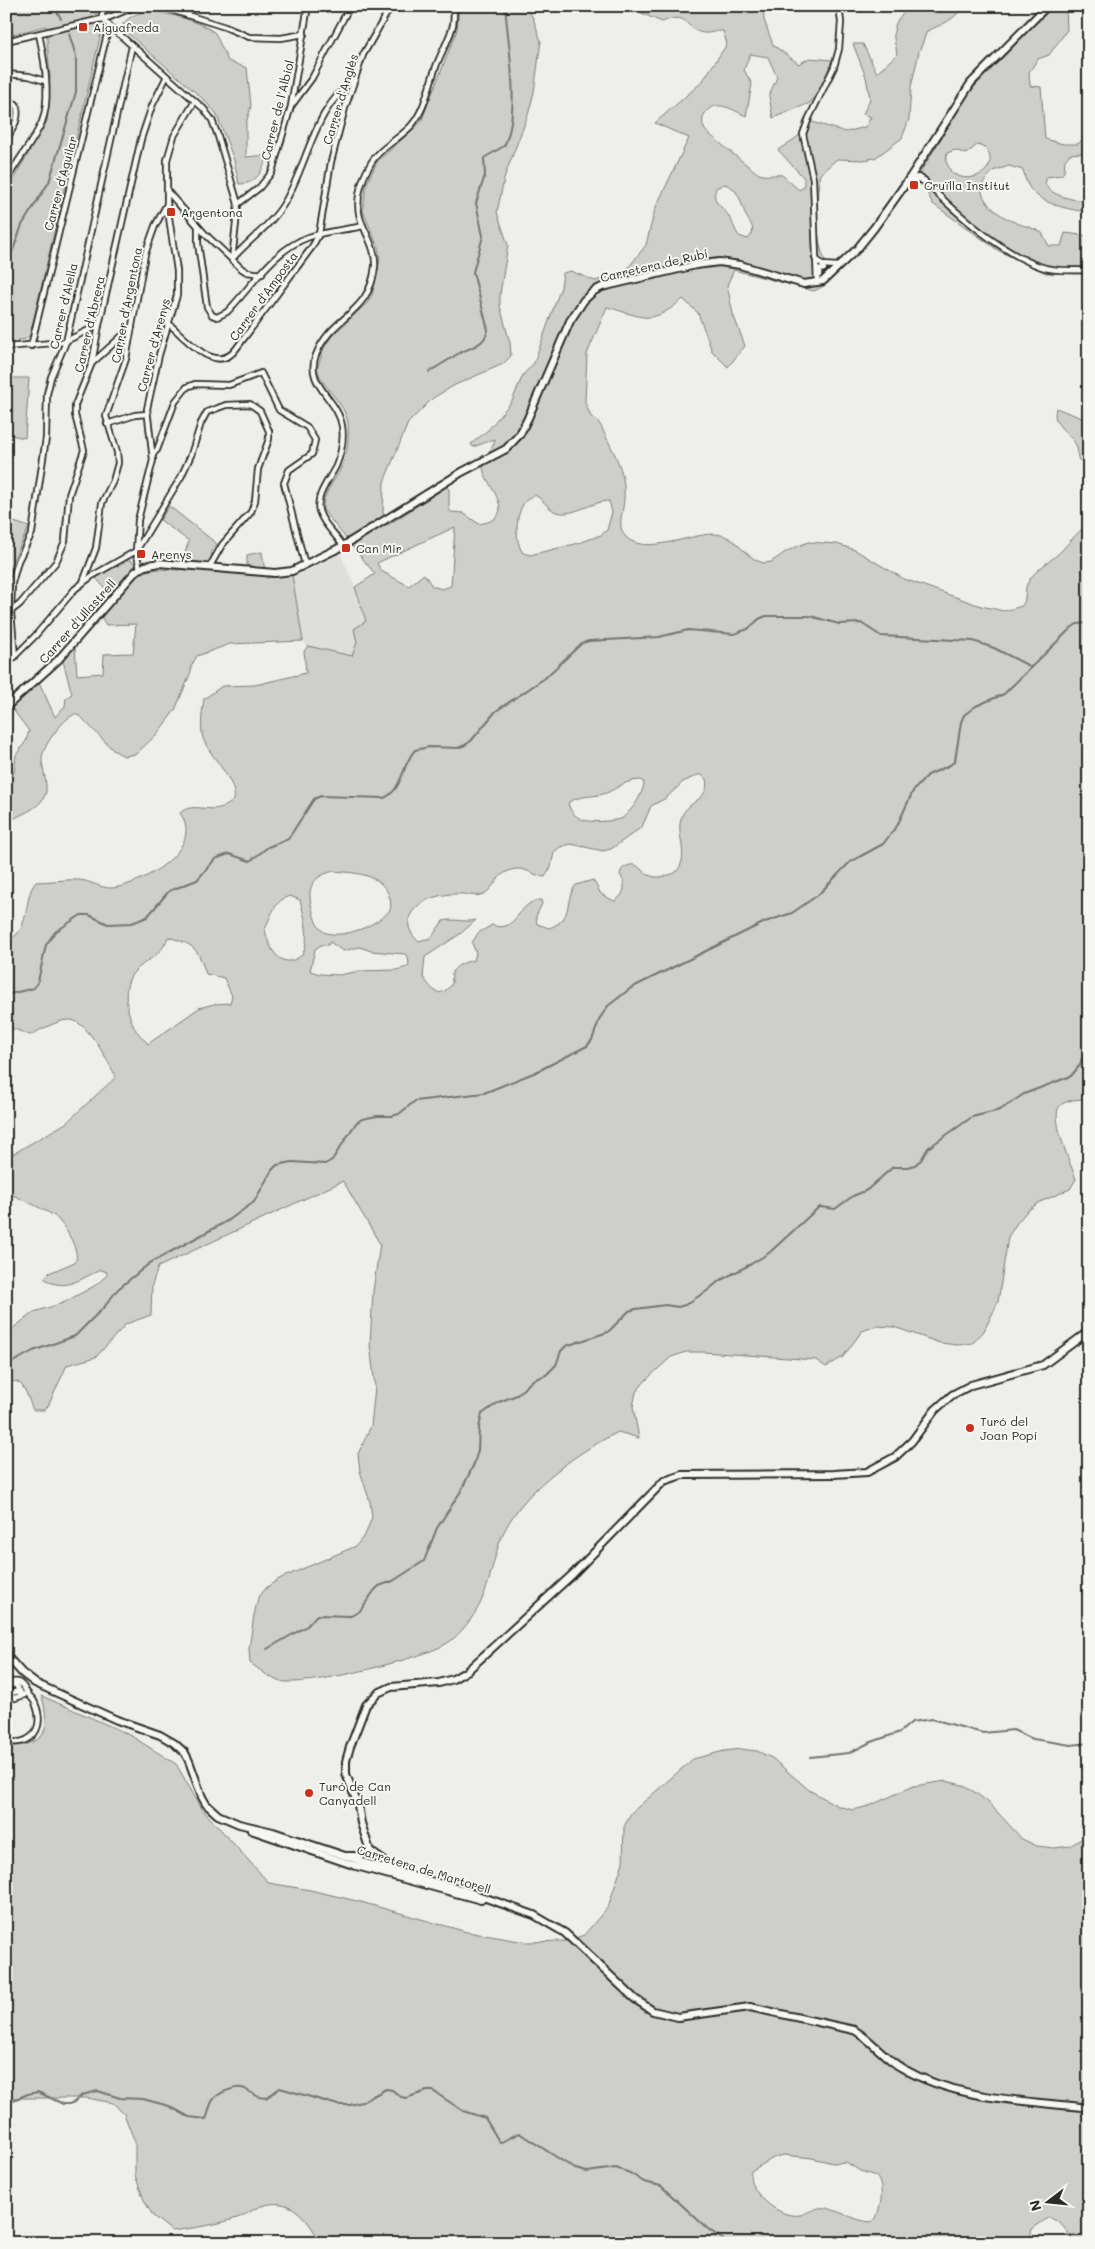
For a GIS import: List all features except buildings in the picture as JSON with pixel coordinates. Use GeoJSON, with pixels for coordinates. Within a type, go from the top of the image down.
{"type":"FeatureCollection","features":[{"type":"Feature","properties":{"kind":"street"},"geometry":{"type":"LineString","coordinates":[[102,6],[102,19],[166,78],[195,101],[209,116],[214,126],[238,204],[232,260]]}},
{"type":"Feature","properties":{"kind":"street"},"geometry":{"type":"LineString","coordinates":[[6,41],[102,19],[136,6]]}},
{"type":"Feature","properties":{"kind":"street"},"geometry":{"type":"LineString","coordinates":[[159,6],[225,27],[249,37],[281,38],[304,34]]}},
{"type":"Feature","properties":{"kind":"street","name":"Carrer de l'Albiol"},"geometry":{"type":"LineString","coordinates":[[238,204],[259,188],[270,176],[291,106],[308,6]]}},
{"type":"Feature","properties":{"kind":"street"},"geometry":{"type":"LineString","coordinates":[[291,106],[299,98],[312,78],[350,6]]}},
{"type":"Feature","properties":{"kind":"street","name":"Carrer d'Anglès"},"geometry":{"type":"LineString","coordinates":[[319,234],[338,134],[355,80],[366,50],[391,6]]}},
{"type":"Feature","properties":{"kind":"street"},"geometry":{"type":"LineString","coordinates":[[343,546],[324,521],[318,504],[320,496],[340,456],[343,437],[342,423],[335,407],[316,381],[313,366],[316,355],[326,337],[338,323],[356,308],[371,287],[375,256],[359,213],[358,199],[368,168],[376,158],[411,126],[422,110],[437,63],[451,32],[454,6]]}},
{"type":"Feature","properties":{"kind":"street"},"geometry":{"type":"LineString","coordinates":[[816,283],[813,179],[803,134],[834,67],[840,49],[841,22],[839,6]]}},
{"type":"Feature","properties":{"kind":"street","name":"Carretera de Rubí"},"geometry":{"type":"LineString","coordinates":[[140,569],[159,563],[275,573],[292,571],[343,546],[462,472],[506,449],[528,418],[570,321],[584,300],[594,291],[615,283],[696,265],[719,262],[740,265],[804,284],[816,283],[857,249],[916,169],[971,83],[1047,6]]}},
{"type":"Feature","properties":{"kind":"street","name":"Carrer d'Aguilar"},"geometry":{"type":"LineString","coordinates":[[31,346],[109,26]]}},
{"type":"Feature","properties":{"kind":"street"},"geometry":{"type":"LineString","coordinates":[[6,182],[10,172],[42,120],[45,102],[45,80],[39,34]]}},
{"type":"Feature","properties":{"kind":"street","name":"Carrer d'Alella"},"geometry":{"type":"LineString","coordinates":[[15,657],[8,613],[15,569],[28,543],[34,524],[46,438],[47,394],[51,377],[66,342],[132,46]]}},
{"type":"Feature","properties":{"kind":"street"},"geometry":{"type":"LineString","coordinates":[[6,74],[29,76],[45,80]]}},
{"type":"Feature","properties":{"kind":"street","name":"Carrer d'Abrera"},"geometry":{"type":"LineString","coordinates":[[8,613],[56,562],[64,546],[67,532],[69,495],[84,450],[74,410],[92,363],[141,139],[152,106],[166,78]]}},
{"type":"Feature","properties":{"kind":"street"},"geometry":{"type":"LineString","coordinates":[[232,260],[282,206],[323,117],[340,92],[355,80]]}},
{"type":"Feature","properties":{"kind":"street"},"geometry":{"type":"LineString","coordinates":[[6,100],[16,104],[18,111],[16,122],[6,140]]}},
{"type":"Feature","properties":{"kind":"street","name":"Carrer d'Arenys"},"geometry":{"type":"LineString","coordinates":[[140,569],[136,551],[138,520],[151,472],[153,454],[147,414],[156,365],[178,288],[167,204],[166,166],[171,143],[195,101]]}},
{"type":"Feature","properties":{"kind":"street"},"geometry":{"type":"LineString","coordinates":[[7,167],[10,172]]}},
{"type":"Feature","properties":{"kind":"street"},"geometry":{"type":"LineString","coordinates":[[916,169],[924,181],[968,222],[1006,248],[1044,268],[1089,270]]}},
{"type":"Feature","properties":{"kind":"street"},"geometry":{"type":"LineString","coordinates":[[909,179],[918,178],[924,181]]}},
{"type":"Feature","properties":{"kind":"street"},"geometry":{"type":"LineString","coordinates":[[167,190],[198,227],[232,260],[247,272],[262,274]]}},
{"type":"Feature","properties":{"kind":"street","name":"Carrer d'Argentona"},"geometry":{"type":"LineString","coordinates":[[107,424],[107,413],[121,377],[133,327],[145,254],[157,220],[167,204]]}},
{"type":"Feature","properties":{"kind":"street"},"geometry":{"type":"LineString","coordinates":[[198,227],[198,244],[207,307],[212,315],[219,317],[227,312],[290,246],[319,234],[363,226]]}},
{"type":"Feature","properties":{"kind":"street","name":"Carrer d'Amposta"},"geometry":{"type":"LineString","coordinates":[[169,324],[211,358],[220,360],[229,357],[312,247],[319,234]]}},
{"type":"Feature","properties":{"kind":"street"},"geometry":{"type":"LineString","coordinates":[[814,257],[823,267],[823,277]]}},
{"type":"Feature","properties":{"kind":"street"},"geometry":{"type":"LineString","coordinates":[[823,277],[819,270],[823,267],[838,266]]}},
{"type":"Feature","properties":{"kind":"street"},"geometry":{"type":"LineString","coordinates":[[815,267],[823,277]]}},
{"type":"Feature","properties":{"kind":"street"},"geometry":{"type":"LineString","coordinates":[[6,347],[66,342],[99,325]]}},
{"type":"Feature","properties":{"kind":"street"},"geometry":{"type":"LineString","coordinates":[[92,363],[133,327]]}},
{"type":"Feature","properties":{"kind":"street"},"geometry":{"type":"LineString","coordinates":[[153,454],[157,450],[175,402],[187,387],[194,384],[229,385],[261,373],[279,410],[307,427],[315,440],[312,454],[289,470],[284,483],[305,565]]}},
{"type":"Feature","properties":{"kind":"street"},"geometry":{"type":"LineString","coordinates":[[6,665],[40,631],[74,589],[136,551],[181,477],[207,412],[226,405],[250,404],[260,411],[269,431],[259,464],[255,501],[253,509],[222,545],[210,566]]}},
{"type":"Feature","properties":{"kind":"street"},"geometry":{"type":"LineString","coordinates":[[83,582],[96,548],[102,503],[113,481],[118,463],[116,447],[107,424],[135,415],[147,414]]}},
{"type":"Feature","properties":{"kind":"street","name":"Carrer d'Ullastrell"},"geometry":{"type":"LineString","coordinates":[[6,707],[58,660],[140,569]]}},
{"type":"Feature","properties":{"kind":"street"},"geometry":{"type":"LineString","coordinates":[[6,600],[8,613]]}},
{"type":"Feature","properties":{"kind":"street"},"geometry":{"type":"LineString","coordinates":[[406,1880],[373,1868],[365,1860],[367,1853],[358,1805],[346,1770],[354,1734],[363,1711],[370,1700],[383,1690],[391,1687],[439,1683],[467,1671],[573,1574],[661,1483],[682,1475],[867,1472],[895,1457],[912,1440],[935,1410],[952,1395],[971,1385],[1043,1365],[1089,1331]]}},
{"type":"Feature","properties":{"kind":"street","name":"Carretera de Martorell"},"geometry":{"type":"LineString","coordinates":[[6,1656],[22,1674],[36,1684],[117,1720],[160,1735],[174,1743],[185,1753],[206,1804],[218,1815],[239,1824],[273,1832],[369,1864],[463,1890],[534,1915],[557,1927],[584,1949],[639,2001],[661,2014],[678,2017],[737,2007],[762,2008],[854,2030],[867,2038],[901,2068],[966,2093],[1000,2099],[1089,2108]]}},
{"type":"Feature","properties":{"kind":"street"},"geometry":{"type":"LineString","coordinates":[[6,1683],[18,1682],[26,1689],[26,1694]]}},
{"type":"Feature","properties":{"kind":"street"},"geometry":{"type":"LineString","coordinates":[[6,1683],[16,1685],[20,1691],[36,1704],[38,1724],[35,1734],[22,1743],[6,1741]]}},
{"type":"Feature","properties":{"kind":"street"},"geometry":{"type":"LineString","coordinates":[[6,1695],[20,1691]]}},
{"type":"Feature","properties":{"kind":"street"},"geometry":{"type":"LineString","coordinates":[[6,1695],[15,1698],[26,1694]]}},
{"type":"Feature","properties":{"kind":"street"},"geometry":{"type":"LineString","coordinates":[[239,1824],[353,1865],[494,1902]]}},
{"type":"Feature","properties":{"kind":"street"},"geometry":{"type":"LineString","coordinates":[[343,1856],[367,1853],[376,1856],[400,1873]]}},
{"type":"Feature","properties":{"kind":"street"},"geometry":{"type":"LineString","coordinates":[[353,1865],[374,1863],[376,1856]]}},
{"type":"Feature","properties":{"kind":"shaded area"},"geometry":{"type":"Polygon","coordinates":[[[6,6],[98,6],[96,14],[101,33],[30,335],[26,339],[6,342],[6,192],[47,121],[50,77],[46,26],[6,36],[6,6]]]}},
{"type":"Feature","properties":{"kind":"shaded area"},"geometry":{"type":"Polygon","coordinates":[[[459,6],[526,6],[533,18],[541,41],[534,92],[528,115],[505,175],[497,212],[508,245],[500,294],[500,306],[510,343],[511,356],[503,364],[455,385],[433,398],[408,423],[384,482],[383,513],[388,525],[446,487],[449,489],[449,509],[451,512],[463,513],[479,524],[492,520],[498,514],[500,507],[498,499],[484,473],[483,466],[485,457],[495,439],[473,447],[471,444],[488,430],[512,401],[523,375],[534,363],[561,287],[563,273],[571,271],[595,281],[625,272],[646,245],[655,209],[689,138],[655,123],[702,82],[727,44],[723,31],[706,33],[697,31],[683,19],[678,18],[662,22],[643,14],[637,6],[763,6],[764,20],[773,45],[799,64],[809,58],[832,60],[822,85],[810,103],[773,118],[769,96],[777,77],[768,57],[750,54],[744,70],[752,84],[746,116],[730,108],[718,106],[708,110],[703,118],[705,130],[756,172],[765,175],[782,175],[799,190],[804,187],[804,178],[778,150],[796,138],[812,122],[846,132],[865,127],[871,117],[863,114],[870,99],[866,77],[853,44],[863,44],[877,73],[897,54],[894,31],[897,21],[903,14],[911,9],[920,7],[963,6],[952,18],[927,31],[919,52],[911,87],[909,119],[902,138],[875,158],[863,160],[837,159],[820,174],[817,207],[818,232],[822,254],[827,265],[836,275],[824,286],[814,291],[734,270],[727,285],[733,314],[745,346],[728,367],[712,351],[698,313],[683,299],[661,314],[648,317],[607,307],[587,354],[585,402],[591,417],[600,425],[620,466],[624,490],[621,529],[627,538],[635,543],[645,545],[657,544],[704,535],[721,535],[734,542],[756,560],[764,563],[771,562],[787,551],[808,542],[837,544],[855,550],[904,579],[981,606],[1004,611],[1022,606],[1030,578],[1060,553],[1089,523],[1089,1099],[1069,1101],[1059,1107],[1057,1113],[1060,1132],[1076,1179],[1070,1189],[1040,1202],[1027,1211],[1008,1237],[998,1302],[984,1331],[973,1343],[957,1345],[940,1343],[894,1327],[877,1326],[862,1331],[843,1357],[826,1367],[816,1360],[703,1352],[686,1352],[671,1357],[636,1392],[633,1407],[639,1438],[618,1432],[584,1451],[534,1491],[520,1507],[508,1524],[500,1541],[487,1587],[478,1608],[462,1630],[448,1643],[425,1653],[358,1672],[310,1680],[279,1681],[268,1676],[250,1663],[249,1649],[258,1598],[267,1587],[279,1579],[356,1546],[366,1533],[372,1517],[370,1502],[360,1471],[358,1454],[371,1426],[375,1387],[370,1344],[373,1291],[380,1244],[343,1181],[158,1267],[152,1285],[151,1315],[126,1324],[96,1357],[67,1365],[48,1406],[44,1410],[33,1410],[21,1384],[12,1382],[6,1385],[6,1330],[12,1329],[34,1312],[63,1303],[96,1285],[107,1275],[107,1272],[101,1270],[73,1283],[66,1284],[51,1283],[44,1278],[49,1273],[75,1262],[76,1251],[66,1230],[57,1218],[6,1192],[6,1158],[66,1123],[116,1077],[91,1035],[78,1022],[71,1020],[61,1021],[30,1035],[6,1026],[6,940],[20,931],[29,897],[36,882],[78,880],[112,888],[139,880],[154,872],[178,851],[185,839],[186,826],[180,813],[192,808],[219,808],[234,800],[232,785],[228,777],[203,738],[201,723],[204,699],[222,686],[255,685],[306,673],[304,651],[308,646],[352,656],[357,642],[354,629],[366,621],[355,587],[375,574],[323,510],[326,493],[341,468],[345,457],[348,446],[348,423],[343,409],[324,383],[317,369],[324,348],[331,337],[367,303],[372,295],[380,259],[378,247],[363,211],[366,185],[377,162],[421,122],[457,30],[459,6]],[[724,184],[716,188],[716,200],[730,217],[739,236],[748,239],[752,234],[752,227],[736,192],[724,184]],[[535,495],[524,504],[518,520],[518,538],[523,553],[530,555],[579,543],[601,535],[607,530],[612,512],[609,501],[567,513],[554,511],[535,495]],[[455,527],[377,563],[381,571],[409,586],[424,574],[432,586],[442,589],[451,586],[455,527]],[[698,775],[683,782],[666,798],[651,806],[642,827],[611,849],[603,851],[571,844],[560,847],[554,852],[551,867],[545,877],[516,869],[499,877],[487,892],[481,895],[457,894],[441,896],[426,900],[420,904],[409,919],[411,933],[418,941],[431,938],[443,921],[476,920],[460,934],[425,957],[423,977],[428,984],[437,992],[443,992],[449,988],[452,983],[453,971],[462,964],[474,960],[476,953],[472,943],[478,933],[492,925],[500,927],[507,925],[533,901],[541,900],[542,904],[536,916],[537,924],[549,928],[557,924],[566,915],[572,891],[576,885],[593,880],[601,894],[614,901],[621,896],[624,890],[624,882],[620,875],[625,867],[637,866],[648,875],[654,877],[675,873],[680,867],[683,853],[680,830],[682,816],[689,806],[702,796],[707,786],[706,779],[702,775],[698,775]],[[640,780],[627,782],[605,794],[571,801],[568,803],[571,811],[576,816],[590,821],[621,819],[636,802],[642,792],[644,782],[640,780]],[[334,871],[320,877],[312,885],[310,897],[316,921],[324,932],[340,934],[359,930],[377,921],[390,910],[391,905],[387,891],[371,877],[357,873],[334,871]],[[290,896],[280,901],[274,909],[265,929],[269,943],[277,956],[282,960],[288,961],[303,954],[306,927],[300,900],[290,896]],[[168,937],[158,952],[131,976],[126,996],[128,1011],[133,1025],[148,1044],[199,1008],[214,1004],[230,1003],[232,996],[224,978],[206,974],[200,958],[190,945],[168,937]],[[330,942],[328,945],[321,945],[315,949],[310,971],[320,974],[339,975],[360,971],[396,970],[407,967],[409,964],[408,957],[405,954],[371,951],[360,947],[343,951],[330,942]]]}},
{"type":"Feature","properties":{"kind":"shaded area"},"geometry":{"type":"Polygon","coordinates":[[[1054,6],[1066,6],[1067,30],[1049,55],[1038,59],[1029,72],[1030,86],[1041,87],[1045,139],[1063,144],[1078,144],[1087,135],[1089,137],[1089,156],[1081,153],[1070,154],[1065,160],[1064,172],[1061,175],[1047,177],[1045,184],[1052,192],[1058,195],[1089,201],[1089,212],[1064,208],[1039,197],[1027,183],[1023,170],[1009,166],[993,171],[982,187],[982,193],[992,208],[1002,216],[1042,233],[1049,246],[1061,246],[1065,233],[1089,236],[1089,274],[1046,273],[999,251],[933,204],[924,187],[921,171],[970,92],[999,59],[1054,6]],[[977,145],[966,154],[955,150],[947,153],[946,161],[951,172],[966,178],[982,174],[990,163],[985,147],[977,145]]]}},
{"type":"Feature","properties":{"kind":"shaded area"},"geometry":{"type":"Polygon","coordinates":[[[150,11],[184,18],[208,28],[215,33],[228,61],[247,68],[251,106],[246,124],[246,157],[268,155],[264,166],[251,182],[239,184],[234,160],[216,113],[202,98],[125,31],[123,24],[128,19],[139,13],[150,11]]]}},
{"type":"Feature","properties":{"kind":"shaded area"},"geometry":{"type":"Polygon","coordinates":[[[6,378],[29,378],[25,438],[6,434],[6,378]]]}},
{"type":"Feature","properties":{"kind":"shaded area"},"geometry":{"type":"Polygon","coordinates":[[[1056,408],[1082,418],[1089,416],[1089,466],[1079,460],[1076,445],[1058,424],[1055,414],[1056,408]]]}},
{"type":"Feature","properties":{"kind":"shaded area"},"geometry":{"type":"Polygon","coordinates":[[[6,500],[8,520],[29,527],[11,564],[7,594],[6,500]]]}},
{"type":"Feature","properties":{"kind":"shaded area"},"geometry":{"type":"Polygon","coordinates":[[[169,506],[217,544],[211,551],[216,571],[247,574],[247,555],[262,552],[266,578],[292,575],[303,641],[230,644],[197,656],[191,666],[191,672],[175,710],[157,734],[136,754],[124,756],[113,750],[81,717],[75,714],[70,717],[45,747],[42,764],[46,793],[41,802],[33,809],[6,823],[6,777],[14,773],[16,755],[26,741],[29,731],[11,707],[39,682],[55,717],[65,706],[66,698],[72,694],[63,661],[75,647],[77,675],[103,673],[104,654],[133,653],[136,624],[106,625],[97,610],[110,594],[96,578],[128,559],[146,571],[158,569],[179,570],[189,541],[160,520],[169,506]]]}},
{"type":"Feature","properties":{"kind":"shaded area"},"geometry":{"type":"Polygon","coordinates":[[[340,553],[355,587],[366,621],[352,656],[308,646],[303,641],[292,575],[312,568],[340,553]]]}},
{"type":"Feature","properties":{"kind":"shaded area"},"geometry":{"type":"Polygon","coordinates":[[[42,1696],[128,1734],[176,1764],[202,1809],[269,1883],[361,1902],[467,1932],[525,1942],[567,1941],[584,1935],[608,1907],[623,1862],[624,1827],[631,1813],[693,1759],[724,1751],[740,1749],[757,1751],[772,1758],[809,1790],[838,1806],[853,1810],[869,1806],[914,1786],[946,1781],[962,1785],[976,1793],[989,1803],[1022,1839],[1037,1846],[1054,1848],[1070,1846],[1089,1834],[1089,2243],[1077,2243],[1060,2223],[1049,2217],[1032,2229],[1029,2243],[321,2243],[306,2220],[299,2213],[292,2208],[275,2203],[261,2206],[241,2217],[205,2226],[172,2231],[153,2216],[144,2200],[135,2175],[135,2142],[124,2114],[113,2103],[87,2098],[6,2098],[6,1747],[19,1746],[37,1740],[45,1728],[45,1709],[42,1696]],[[784,2155],[775,2157],[751,2171],[750,2178],[752,2184],[767,2203],[786,2214],[800,2215],[822,2208],[831,2209],[864,2221],[874,2221],[881,2202],[881,2191],[876,2176],[860,2171],[846,2162],[833,2163],[812,2158],[784,2155]]]}},
{"type":"Feature","properties":{"kind":"waterway"},"geometry":{"type":"LineString","coordinates":[[22,6],[31,6]]}},
{"type":"Feature","properties":{"kind":"waterway"},"geometry":{"type":"LineString","coordinates":[[54,6],[61,19]]}},
{"type":"Feature","properties":{"kind":"waterway"},"geometry":{"type":"LineString","coordinates":[[429,372],[480,343],[488,330],[473,272],[483,236],[476,203],[485,175],[484,158],[504,146],[512,115],[512,78],[505,6]]}},
{"type":"Feature","properties":{"kind":"waterway"},"geometry":{"type":"LineString","coordinates":[[6,270],[22,225],[49,182],[76,92],[76,56],[69,34]]}},
{"type":"Feature","properties":{"kind":"waterway"},"geometry":{"type":"LineString","coordinates":[[6,995],[34,988],[38,981],[46,945],[55,932],[81,915],[89,915],[108,924],[132,923],[147,917],[169,891],[197,880],[215,859],[229,854],[250,861],[268,847],[288,839],[314,799],[321,796],[384,798],[399,783],[407,762],[415,750],[429,747],[458,748],[465,745],[471,741],[496,711],[545,678],[582,643],[659,637],[688,630],[734,634],[748,629],[759,619],[766,616],[810,616],[839,624],[861,623],[881,636],[973,641],[994,648],[1031,667]]}},
{"type":"Feature","properties":{"kind":"waterway"},"geometry":{"type":"LineString","coordinates":[[6,1366],[33,1351],[75,1336],[105,1306],[118,1289],[150,1263],[229,1220],[254,1202],[272,1170],[277,1165],[292,1162],[325,1164],[332,1160],[356,1123],[362,1119],[399,1114],[415,1101],[484,1093],[536,1072],[587,1046],[592,1040],[600,1018],[608,1006],[631,988],[765,922],[792,913],[818,895],[850,862],[883,844],[897,826],[913,791],[928,775],[955,761],[961,722],[964,715],[976,706],[1004,694],[1071,628],[1077,624],[1089,623]]}},
{"type":"Feature","properties":{"kind":"waterway"},"geometry":{"type":"LineString","coordinates":[[267,1649],[307,1626],[317,1615],[351,1616],[360,1611],[379,1586],[393,1581],[424,1561],[437,1528],[461,1491],[474,1464],[478,1450],[482,1414],[499,1402],[517,1395],[533,1380],[546,1375],[556,1365],[561,1351],[566,1346],[608,1332],[629,1311],[665,1305],[678,1307],[685,1305],[719,1281],[769,1253],[818,1208],[835,1209],[853,1196],[867,1190],[893,1167],[915,1165],[921,1160],[928,1148],[972,1117],[1000,1110],[1024,1094],[1071,1076],[1080,1065],[1082,1058],[1089,1054]]}},
{"type":"Feature","properties":{"kind":"waterway"},"geometry":{"type":"LineString","coordinates":[[810,1757],[849,1753],[869,1743],[900,1732],[912,1722],[932,1719],[983,1733],[1013,1730],[1033,1739],[1071,1745],[1089,1743]]}},
{"type":"Feature","properties":{"kind":"waterway"},"geometry":{"type":"LineString","coordinates":[[6,2103],[38,2092],[63,2104],[69,2104],[82,2095],[98,2091],[120,2098],[143,2099],[169,2106],[189,2117],[206,2119],[215,2097],[223,2092],[237,2088],[245,2089],[256,2096],[266,2098],[280,2088],[338,2105],[362,2102],[386,2089],[392,2090],[401,2097],[406,2098],[427,2091],[433,2091],[463,2111],[485,2118],[500,2143],[519,2133],[575,2169],[587,2172],[616,2168],[630,2173],[644,2182],[661,2186],[708,2229],[728,2243]]}},
{"type":"Feature","properties":{"kind":"place","name":"Aiguafreda"},"geometry":{"type":"Point","coordinates":[83,27]}},
{"type":"Feature","properties":{"kind":"place","name":"Cruïlla Institut"},"geometry":{"type":"Point","coordinates":[914,185]}},
{"type":"Feature","properties":{"kind":"place","name":"Argentona"},"geometry":{"type":"Point","coordinates":[171,212]}},
{"type":"Feature","properties":{"kind":"place","name":"Can Mir"},"geometry":{"type":"Point","coordinates":[346,548]}},
{"type":"Feature","properties":{"kind":"place","name":"Arenys"},"geometry":{"type":"Point","coordinates":[141,554]}},
{"type":"Feature","properties":{"kind":"place","name":"Turó del Joan Popí"},"geometry":{"type":"Point","coordinates":[970,1428]}},
{"type":"Feature","properties":{"kind":"place","name":"Turó de Can Canyadell"},"geometry":{"type":"Point","coordinates":[309,1793]}}]}
